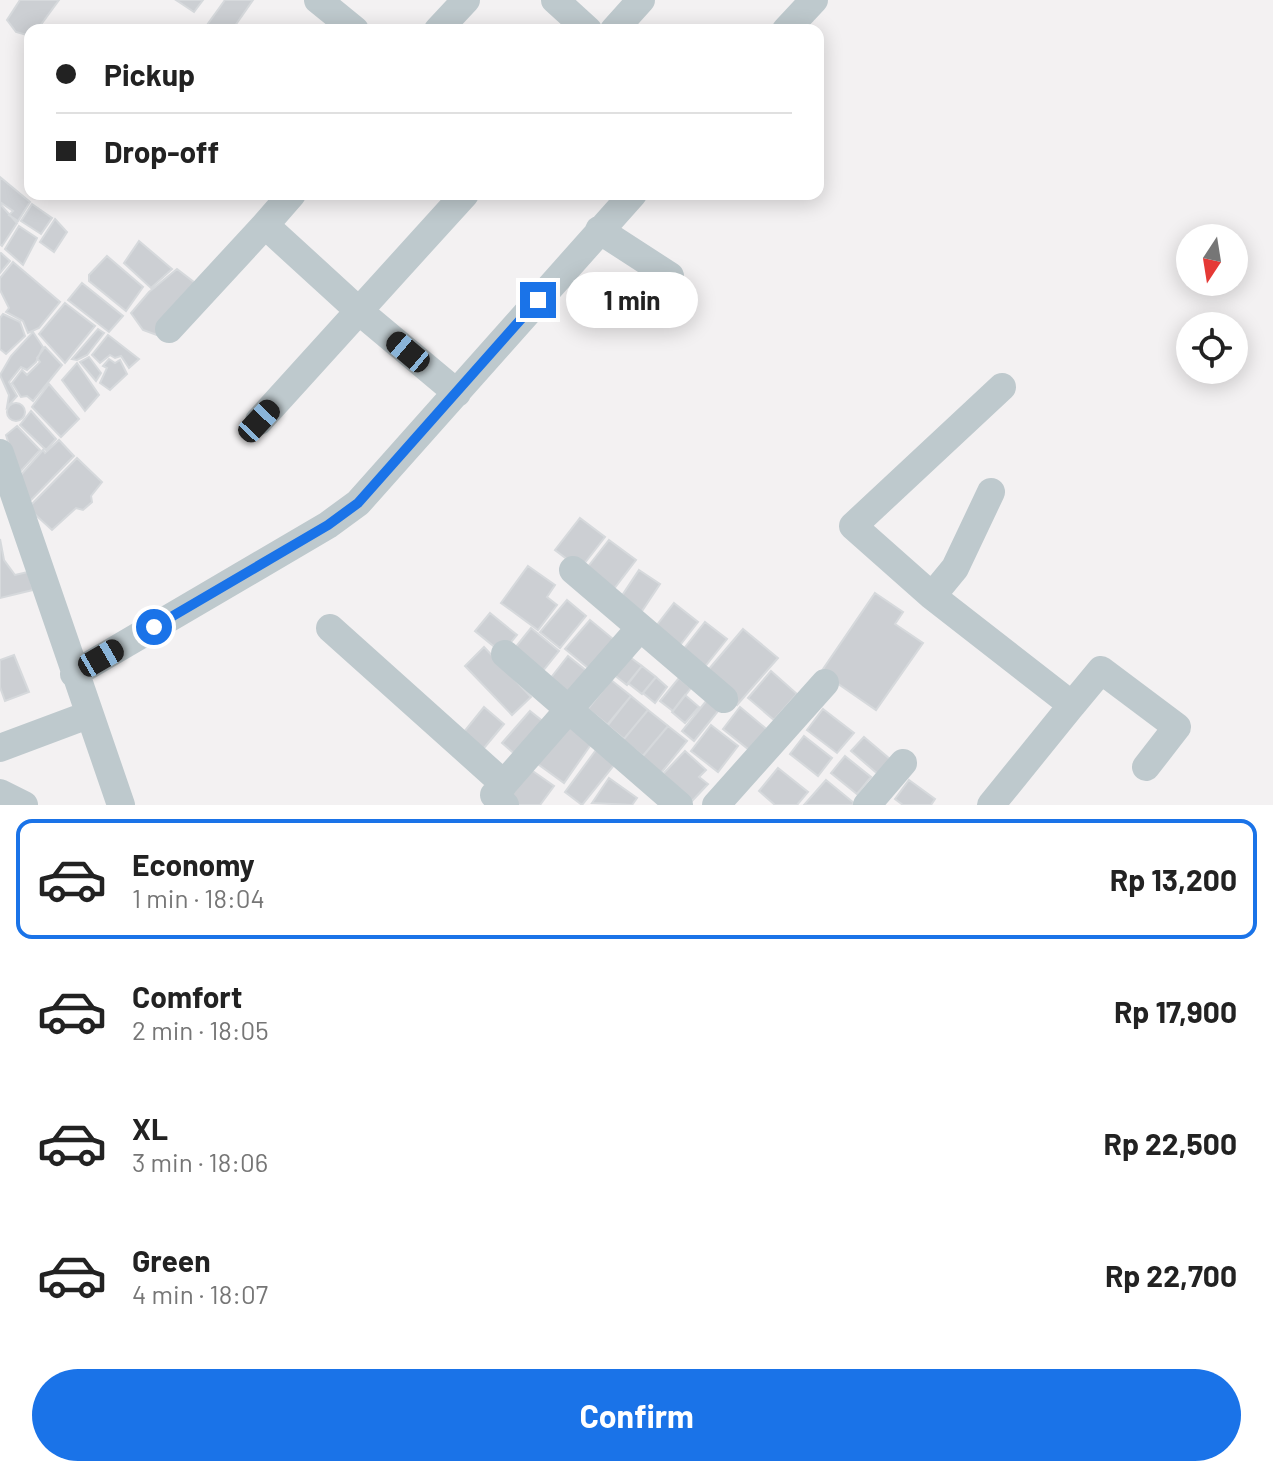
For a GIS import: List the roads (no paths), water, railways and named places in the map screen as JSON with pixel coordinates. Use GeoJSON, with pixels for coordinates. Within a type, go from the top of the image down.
{"type":"FeatureCollection","features":[{"type":"Feature","properties":{"kind":"street"},"geometry":{"type":"LineString","coordinates":[[318,0],[348,24]]}},
{"type":"Feature","properties":{"kind":"street"},"geometry":{"type":"LineString","coordinates":[[444,24],[466,0]]}},
{"type":"Feature","properties":{"kind":"street"},"geometry":{"type":"LineString","coordinates":[[555,0],[581,24]]}},
{"type":"Feature","properties":{"kind":"street"},"geometry":{"type":"LineString","coordinates":[[619,24],[641,0]]}},
{"type":"Feature","properties":{"kind":"street"},"geometry":{"type":"LineString","coordinates":[[792,24],[814,0]]}},
{"type":"Feature","properties":{"kind":"street"},"geometry":{"type":"LineString","coordinates":[[169,329],[287,200]]}},
{"type":"Feature","properties":{"kind":"street"},"geometry":{"type":"LineString","coordinates":[[259,421],[460,200]]}},
{"type":"Feature","properties":{"kind":"street"},"geometry":{"type":"LineString","coordinates":[[74,674],[328,525],[358,503],[627,200]]}},
{"type":"Feature","properties":{"kind":"street"},"geometry":{"type":"LineString","coordinates":[[265,225],[359,311],[457,393]]}},
{"type":"Feature","properties":{"kind":"street"},"geometry":{"type":"LineString","coordinates":[[599,230],[670,276]]}},
{"type":"Feature","properties":{"kind":"street"},"geometry":{"type":"LineString","coordinates":[[1002,387],[853,526],[932,596],[1072,705]]}},
{"type":"Feature","properties":{"kind":"street"},"geometry":{"type":"LineString","coordinates":[[0,453],[121,805]]}},
{"type":"Feature","properties":{"kind":"street"},"geometry":{"type":"LineString","coordinates":[[932,596],[955,568],[991,492]]}},
{"type":"Feature","properties":{"kind":"street"},"geometry":{"type":"LineString","coordinates":[[573,570],[724,699]]}},
{"type":"Feature","properties":{"kind":"street"},"geometry":{"type":"LineString","coordinates":[[330,628],[497,797],[639,629]]}},
{"type":"Feature","properties":{"kind":"street"},"geometry":{"type":"LineString","coordinates":[[505,654],[679,805]]}},
{"type":"Feature","properties":{"kind":"street"},"geometry":{"type":"LineString","coordinates":[[991,805],[1101,670],[1177,727],[1146,767]]}},
{"type":"Feature","properties":{"kind":"street"},"geometry":{"type":"LineString","coordinates":[[716,805],[825,683]]}},
{"type":"Feature","properties":{"kind":"street"},"geometry":{"type":"LineString","coordinates":[[0,748],[88,715]]}},
{"type":"Feature","properties":{"kind":"street"},"geometry":{"type":"LineString","coordinates":[[867,805],[903,763]]}},
{"type":"Feature","properties":{"kind":"street"},"geometry":{"type":"LineString","coordinates":[[0,793],[24,805]]}}]}
